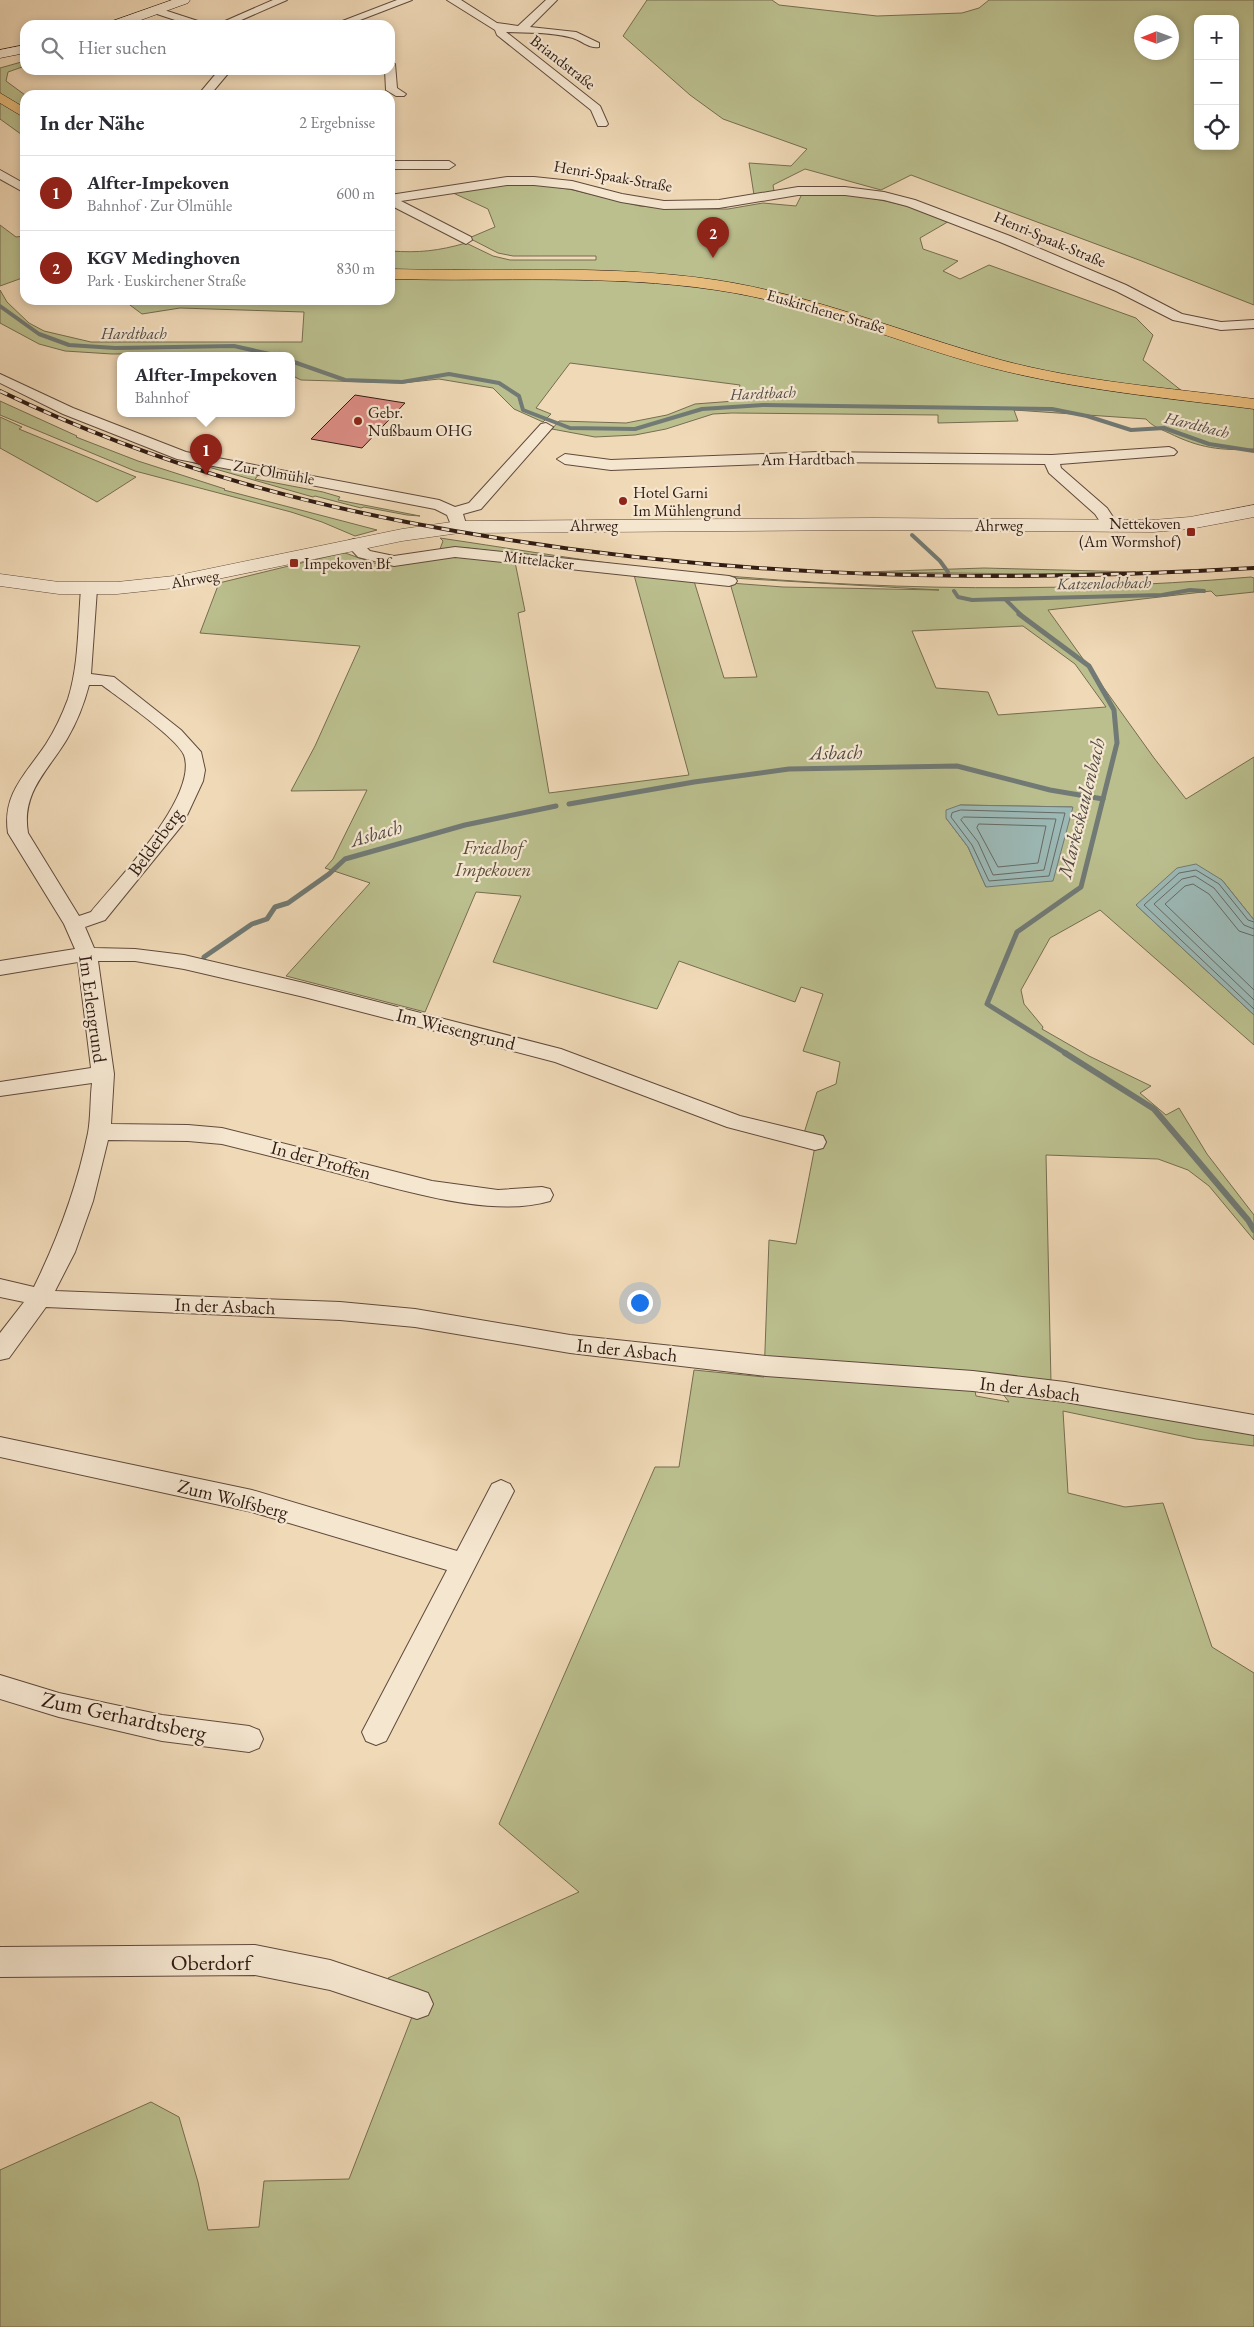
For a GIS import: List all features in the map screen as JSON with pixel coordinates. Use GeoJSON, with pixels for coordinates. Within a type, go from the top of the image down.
{"type":"FeatureCollection","features":[{"type":"Feature","properties":{"kind":"main road"},"geometry":{"type":"LineString","coordinates":[[0,97],[20,111]]}},
{"type":"Feature","properties":{"kind":"main road","name":"Euskirchener Straße"},"geometry":{"type":"LineString","coordinates":[[395,274],[617,276],[669,279],[716,285],[816,306],[953,351],[1037,373],[1254,404]]}},
{"type":"Feature","properties":{"kind":"street"},"geometry":{"type":"LineString","coordinates":[[233,20],[282,0]]}},
{"type":"Feature","properties":{"kind":"street"},"geometry":{"type":"LineString","coordinates":[[363,20],[407,0]]}},
{"type":"Feature","properties":{"kind":"street","name":"Briandstraße"},"geometry":{"type":"LineString","coordinates":[[452,0],[458,2],[485,22],[500,28],[588,38],[595,45]]}},
{"type":"Feature","properties":{"kind":"street","name":"Briandstraße"},"geometry":{"type":"LineString","coordinates":[[521,29],[552,0]]}},
{"type":"Feature","properties":{"kind":"street"},"geometry":{"type":"LineString","coordinates":[[150,20],[189,2]]}},
{"type":"Feature","properties":{"kind":"street"},"geometry":{"type":"LineString","coordinates":[[134,20],[165,12],[187,20]]}},
{"type":"Feature","properties":{"kind":"street","name":"Briandstraße"},"geometry":{"type":"LineString","coordinates":[[500,28],[501,33],[596,108],[602,124]]}},
{"type":"Feature","properties":{"kind":"street"},"geometry":{"type":"LineString","coordinates":[[2,58],[20,51]]}},
{"type":"Feature","properties":{"kind":"street"},"geometry":{"type":"LineString","coordinates":[[2,58],[20,55]]}},
{"type":"Feature","properties":{"kind":"street"},"geometry":{"type":"LineString","coordinates":[[208,90],[221,75]]}},
{"type":"Feature","properties":{"kind":"street"},"geometry":{"type":"LineString","coordinates":[[391,75],[392,90]]}},
{"type":"Feature","properties":{"kind":"street"},"geometry":{"type":"LineString","coordinates":[[395,92],[400,94]]}},
{"type":"Feature","properties":{"kind":"street"},"geometry":{"type":"LineString","coordinates":[[395,165],[449,165]]}},
{"type":"Feature","properties":{"kind":"street"},"geometry":{"type":"LineString","coordinates":[[0,174],[20,186]]}},
{"type":"Feature","properties":{"kind":"street","name":"Henri-Spaak-Straße"},"geometry":{"type":"LineString","coordinates":[[395,198],[507,181],[552,183],[640,202],[690,206],[719,204],[798,191],[832,188],[884,196],[936,212],[1121,288],[1184,319],[1221,326],[1254,324]]}},
{"type":"Feature","properties":{"kind":"street","name":"Henri-Spaak-Straße"},"geometry":{"type":"LineString","coordinates":[[395,202],[466,240]]}},
{"type":"Feature","properties":{"kind":"street","name":"Zur Ölmühle"},"geometry":{"type":"LineString","coordinates":[[0,378],[68,411],[182,456],[419,500],[439,505],[457,519]]}},
{"type":"Feature","properties":{"kind":"street"},"geometry":{"type":"LineString","coordinates":[[457,519],[475,506],[546,427]]}},
{"type":"Feature","properties":{"kind":"street","name":"Am Hardtbach"},"geometry":{"type":"LineString","coordinates":[[565,459],[611,464],[678,464],[818,457],[1052,460],[1169,452]]}},
{"type":"Feature","properties":{"kind":"street"},"geometry":{"type":"LineString","coordinates":[[1052,460],[1054,470],[1102,511],[1111,526]]}},
{"type":"Feature","properties":{"kind":"street","name":"Ahrweg"},"geometry":{"type":"LineString","coordinates":[[0,580],[35,588],[88,589],[175,583],[239,571],[394,536],[457,519],[1111,526],[1190,523],[1254,511]]}},
{"type":"Feature","properties":{"kind":"street","name":"Mittelacker"},"geometry":{"type":"LineString","coordinates":[[354,544],[364,554],[394,561],[455,552],[729,581]]}},
{"type":"Feature","properties":{"kind":"street","name":"Im Erlengrund"},"geometry":{"type":"LineString","coordinates":[[0,1351],[40,1298],[63,1252],[82,1201],[99,1132],[103,1074],[87,954],[74,924],[18,832],[14,820],[23,787],[54,746],[72,711],[82,680],[88,589]]}},
{"type":"Feature","properties":{"kind":"street","name":"Belderberg"},"geometry":{"type":"LineString","coordinates":[[74,924],[98,916],[176,820],[194,781],[196,770],[192,752],[168,728],[108,681],[98,679],[82,680]]}},
{"type":"Feature","properties":{"kind":"street","name":"Im Wiesengrund"},"geometry":{"type":"LineString","coordinates":[[0,968],[25,962],[87,954],[135,955],[184,962],[561,1056],[735,1122],[815,1142]]}},
{"type":"Feature","properties":{"kind":"street"},"geometry":{"type":"LineString","coordinates":[[0,1089],[103,1074]]}},
{"type":"Feature","properties":{"kind":"street","name":"In der Proffen"},"geometry":{"type":"LineString","coordinates":[[99,1132],[188,1133],[222,1136],[432,1189],[498,1198],[542,1195]]}},
{"type":"Feature","properties":{"kind":"street","name":"In der Asbach"},"geometry":{"type":"LineString","coordinates":[[0,1288],[40,1298],[320,1310],[386,1315],[580,1345],[766,1366],[973,1382],[1065,1392],[1254,1426]]}},
{"type":"Feature","properties":{"kind":"street","name":"Zum Wolfsberg"},"geometry":{"type":"LineString","coordinates":[[0,1446],[252,1502],[463,1564]]}},
{"type":"Feature","properties":{"kind":"street"},"geometry":{"type":"LineString","coordinates":[[376,1732],[501,1491]]}},
{"type":"Feature","properties":{"kind":"street","name":"Zum Gerhardtsberg"},"geometry":{"type":"LineString","coordinates":[[0,1686],[59,1705],[162,1728],[249,1739]]}},
{"type":"Feature","properties":{"kind":"street","name":"Oberdorf"},"geometry":{"type":"LineString","coordinates":[[0,1962],[255,1960],[330,1975],[417,2004]]}},
{"type":"Feature","properties":{"kind":"green space"},"geometry":{"type":"Polygon","coordinates":[[[647,0],[772,0],[779,5],[877,16],[962,13],[979,8],[989,0],[1254,0],[1254,305],[911,175],[881,190],[805,169],[773,185],[774,191],[754,195],[749,163],[791,166],[807,149],[723,119],[690,95],[623,36],[647,0]]]}},
{"type":"Feature","properties":{"kind":"green space"},"geometry":{"type":"Polygon","coordinates":[[[20,62],[20,68],[8,72],[6,81],[20,91],[20,133],[0,119],[0,68],[20,62]]]}},
{"type":"Feature","properties":{"kind":"green space"},"geometry":{"type":"Polygon","coordinates":[[[532,184],[569,189],[640,206],[678,209],[728,209],[763,203],[796,206],[802,194],[842,195],[896,203],[951,220],[920,238],[923,249],[958,261],[943,271],[960,279],[989,265],[1136,318],[1153,335],[1143,360],[1187,395],[1254,404],[1254,449],[1221,449],[1200,445],[1159,429],[1146,419],[1014,410],[1018,421],[938,423],[938,415],[713,414],[666,429],[635,435],[595,437],[552,429],[559,421],[626,423],[667,415],[695,404],[735,401],[740,385],[570,363],[536,408],[551,414],[543,422],[514,409],[493,388],[439,379],[403,383],[301,380],[295,377],[295,352],[117,352],[117,354],[112,354],[65,351],[39,344],[0,323],[0,290],[7,302],[29,323],[44,331],[91,342],[302,342],[304,312],[180,308],[142,314],[130,305],[395,305],[395,251],[428,251],[466,243],[493,256],[510,260],[596,260],[596,256],[513,256],[498,253],[469,238],[495,227],[488,209],[451,192],[488,186],[532,184]]]}},
{"type":"Feature","properties":{"kind":"green space"},"geometry":{"type":"Polygon","coordinates":[[[0,225],[16,237],[20,237],[20,279],[0,286],[0,225]]]}},
{"type":"Feature","properties":{"kind":"green space"},"geometry":{"type":"Polygon","coordinates":[[[0,401],[76,437],[138,461],[224,490],[377,530],[355,536],[322,522],[291,512],[135,471],[0,415],[0,401]]]}},
{"type":"Feature","properties":{"kind":"green space"},"geometry":{"type":"Polygon","coordinates":[[[0,417],[22,427],[19,429],[136,477],[97,502],[0,448],[0,417]]]}},
{"type":"Feature","properties":{"kind":"green space"},"geometry":{"type":"Polygon","coordinates":[[[177,458],[260,473],[255,479],[323,492],[340,497],[338,500],[420,516],[361,508],[313,497],[177,458]]]}},
{"type":"Feature","properties":{"kind":"green space","name":"Friedhof Impekoven"},"geometry":{"type":"Polygon","coordinates":[[[440,538],[622,565],[779,580],[857,585],[1015,588],[1172,583],[1254,578],[1254,592],[1216,596],[1211,591],[1048,610],[1154,758],[1186,799],[1254,757],[1254,920],[1222,880],[1136,905],[1254,1015],[1254,1045],[1100,910],[1050,938],[1021,990],[1024,1004],[1043,1027],[1042,1029],[1089,1056],[1151,1086],[1140,1093],[1166,1115],[1179,1108],[1207,1154],[1254,1215],[1254,1240],[1209,1186],[1188,1170],[1158,1159],[1046,1155],[1051,1383],[973,1381],[976,1396],[1009,1402],[1002,1393],[1122,1410],[1254,1432],[1254,1446],[1196,1439],[1063,1411],[1068,1493],[1125,1507],[1163,1503],[1212,1647],[1254,1673],[1254,2327],[0,2327],[0,2170],[151,2102],[179,2117],[198,2182],[208,2230],[259,2227],[264,2181],[349,2179],[417,2004],[388,1978],[579,1892],[499,1824],[655,1467],[679,1467],[694,1370],[764,1377],[769,1240],[796,1244],[817,1136],[804,1133],[817,1092],[836,1084],[840,1062],[803,1051],[823,994],[801,987],[795,1002],[679,961],[657,1009],[493,962],[521,896],[476,892],[425,1012],[286,976],[370,883],[325,868],[333,859],[367,790],[291,791],[315,746],[360,646],[200,633],[219,583],[338,554],[345,553],[377,564],[397,564],[455,554],[515,562],[525,611],[518,613],[549,793],[689,775],[634,575],[694,581],[724,678],[757,677],[730,583],[783,587],[939,590],[697,576],[467,548],[440,549],[443,541],[440,538]],[[1023,626],[912,631],[936,688],[988,692],[998,715],[1106,707],[1075,664],[1023,626]],[[960,805],[946,818],[968,847],[986,887],[1073,808],[1072,807],[960,805]]]}},
{"type":"Feature","properties":{"kind":"green space"},"geometry":{"type":"Polygon","coordinates":[[[984,568],[1136,572],[1037,574],[865,572],[984,568]]]}},
{"type":"Feature","properties":{"kind":"water"},"geometry":{"type":"Polygon","coordinates":[[[960,805],[1073,807],[1053,881],[986,887],[968,847],[946,818],[946,810],[960,805]]]}},
{"type":"Feature","properties":{"kind":"water"},"geometry":{"type":"Polygon","coordinates":[[[1196,864],[1222,880],[1254,920],[1254,1015],[1136,905],[1177,868],[1196,864]]]}},
{"type":"Feature","properties":{"kind":"building","name":"Gebr. Nußbaum OHG"},"geometry":{"type":"Polygon","coordinates":[[[355,395],[405,403],[362,448],[311,439],[355,395]]]}},
{"type":"Feature","properties":{"kind":"waterway","name":"Hardtbach"},"geometry":{"type":"LineString","coordinates":[[0,306],[39,334],[69,345],[115,348],[234,346],[261,352]]}},
{"type":"Feature","properties":{"kind":"waterway","name":"Hardtbach"},"geometry":{"type":"LineString","coordinates":[[295,362],[345,380],[402,382],[449,374],[499,383],[519,396],[523,410],[570,428],[635,429],[702,409],[763,405],[1052,409],[1087,416],[1131,430],[1164,428],[1209,444],[1254,451]]}},
{"type":"Feature","properties":{"kind":"waterway","name":"Markeskaulenbach"},"geometry":{"type":"LineString","coordinates":[[912,535],[940,561],[948,572]]}},
{"type":"Feature","properties":{"kind":"waterway","name":"Katzenlochbach"},"geometry":{"type":"LineString","coordinates":[[1005,599],[1162,595],[1190,590],[1204,591]]}},
{"type":"Feature","properties":{"kind":"waterway","name":"Markeskaulenbach"},"geometry":{"type":"LineString","coordinates":[[954,591],[958,597],[972,600],[1005,599]]}},
{"type":"Feature","properties":{"kind":"waterway","name":"Markeskaulenbach"},"geometry":{"type":"LineString","coordinates":[[1005,599],[1021,615]]}},
{"type":"Feature","properties":{"kind":"waterway","name":"Markeskaulenbach"},"geometry":{"type":"LineString","coordinates":[[1019,614],[1089,666],[1114,710],[1117,743],[1103,799]]}},
{"type":"Feature","properties":{"kind":"waterway","name":"Asbach"},"geometry":{"type":"LineString","coordinates":[[569,804],[694,782],[789,769],[957,766],[1050,790],[1103,799]]}},
{"type":"Feature","properties":{"kind":"waterway","name":"Markeskaulenbach"},"geometry":{"type":"LineString","coordinates":[[1067,1054],[987,1004],[1017,932],[1081,887],[1103,799]]}},
{"type":"Feature","properties":{"kind":"waterway","name":"Asbach"},"geometry":{"type":"LineString","coordinates":[[204,957],[252,924],[267,919],[275,907],[288,903],[329,874],[345,859],[465,825],[556,806]]}},
{"type":"Feature","properties":{"kind":"waterway","name":"Markeskaulenbach"},"geometry":{"type":"LineString","coordinates":[[1065,1053],[1154,1109],[1248,1220],[1254,1230]]}},
{"type":"Feature","properties":{"kind":"railway"},"geometry":{"type":"LineString","coordinates":[[0,391],[60,418],[180,464],[301,499],[426,526],[586,551],[681,562],[872,574],[967,576],[1063,575],[1254,568]]}},
{"type":"Feature","properties":{"kind":"place","name":"KGV Medinghoven"},"geometry":{"type":"Point","coordinates":[713,258]}},
{"type":"Feature","properties":{"kind":"place","name":"Gebr. Nußbaum OHG"},"geometry":{"type":"Point","coordinates":[358,421]}},
{"type":"Feature","properties":{"kind":"place","name":"Alfter-Impekoven"},"geometry":{"type":"Point","coordinates":[206,475]}},
{"type":"Feature","properties":{"kind":"place","name":"Hotel Garni Im Mühlengrund"},"geometry":{"type":"Point","coordinates":[623,501]}},
{"type":"Feature","properties":{"kind":"place","name":"Nettekoven (Am Wormshof)"},"geometry":{"type":"Point","coordinates":[1191,532]}},
{"type":"Feature","properties":{"kind":"place","name":"Impekoven Bf"},"geometry":{"type":"Point","coordinates":[294,563]}}]}
